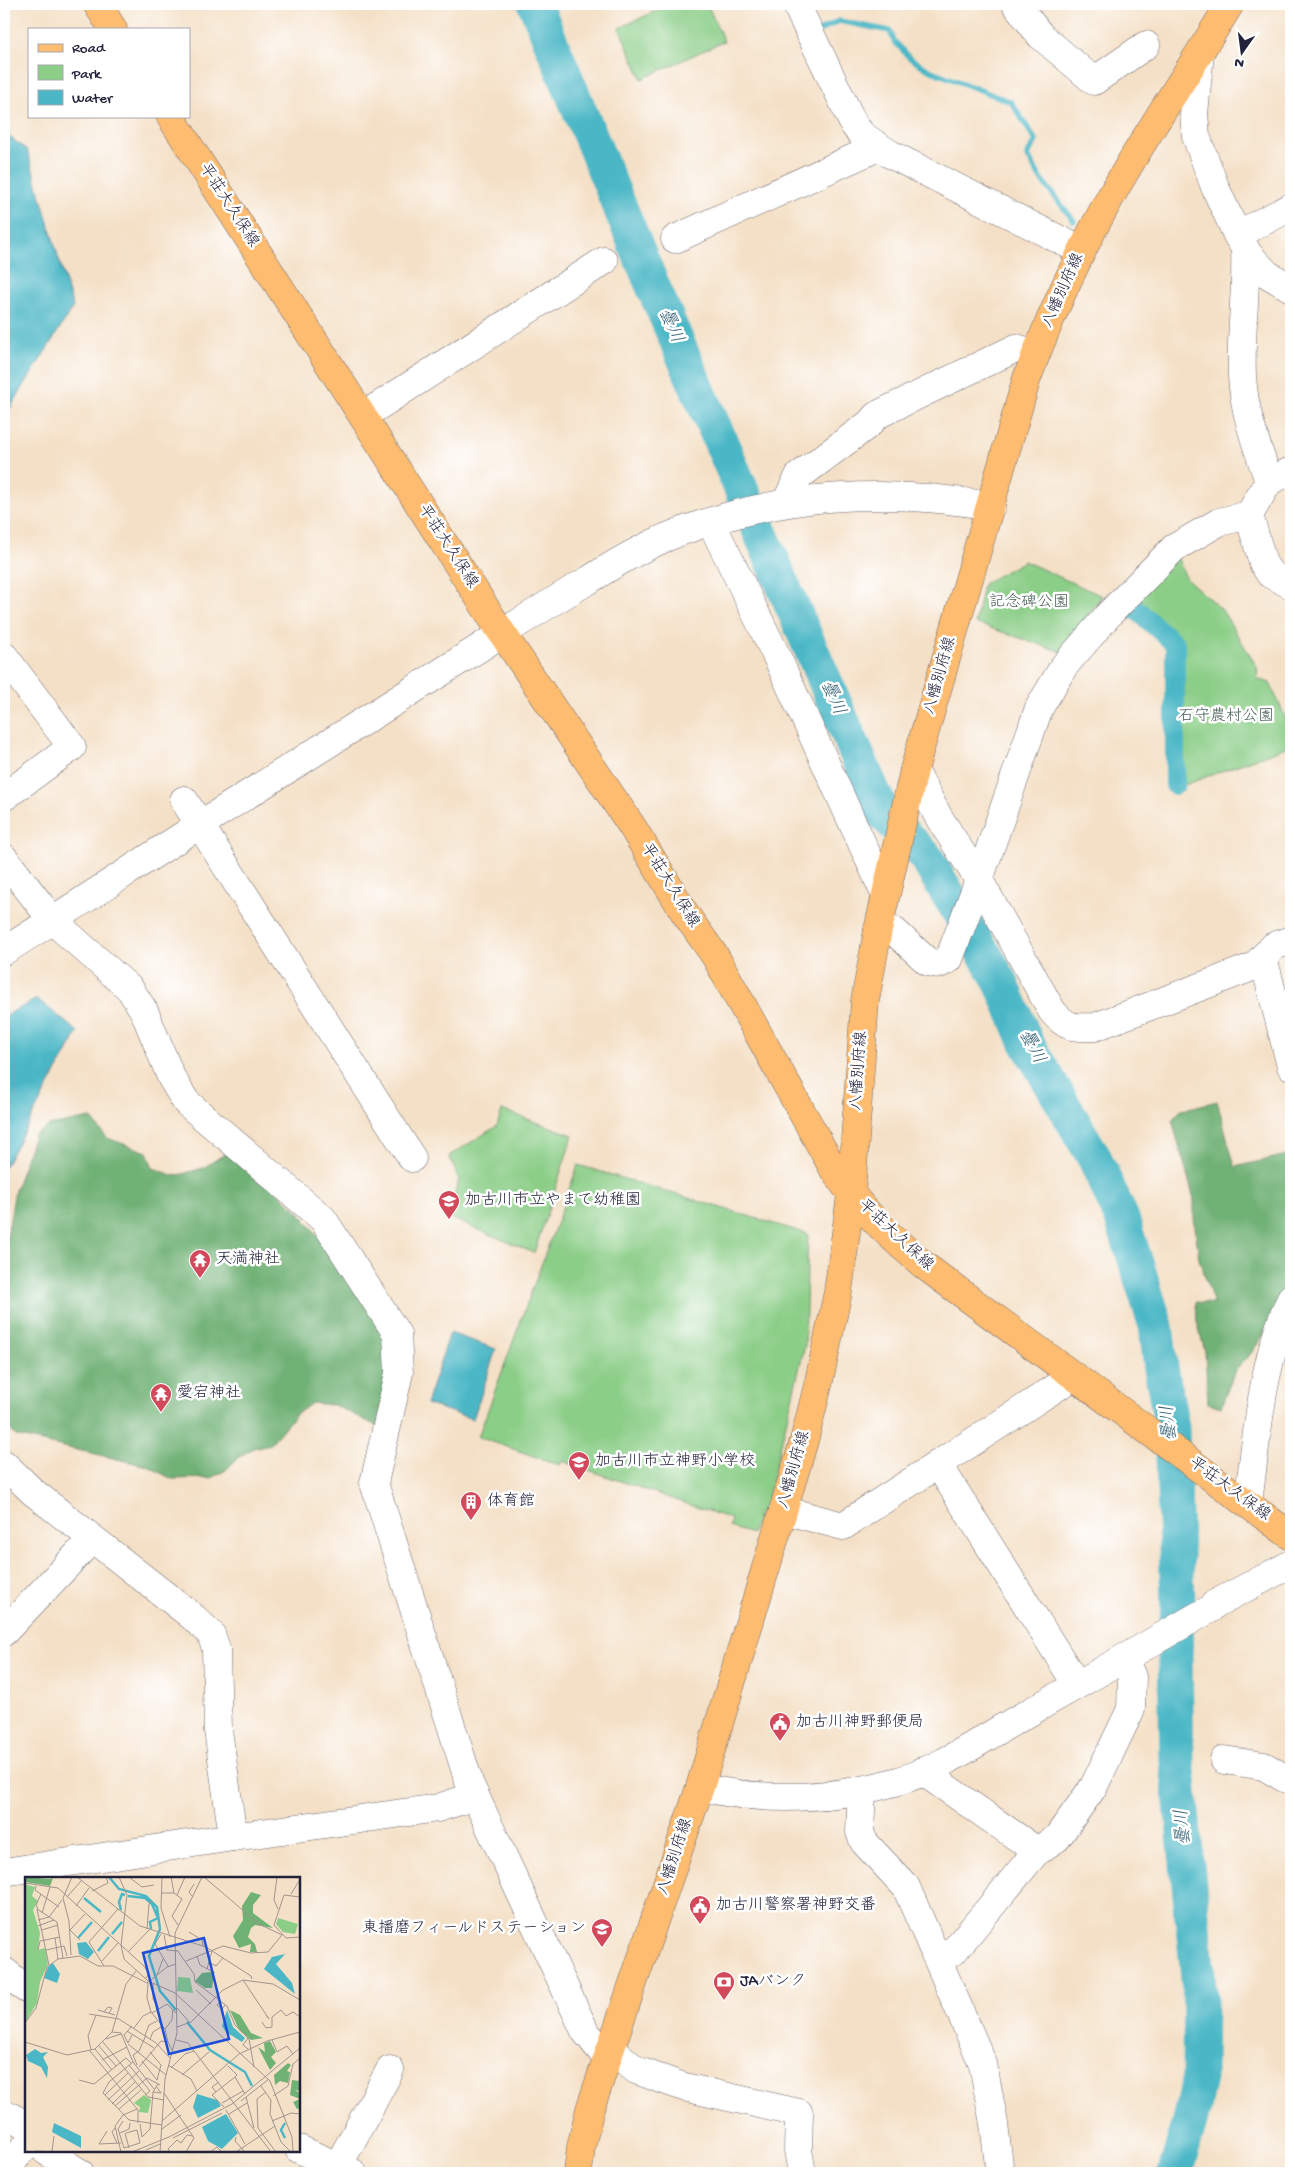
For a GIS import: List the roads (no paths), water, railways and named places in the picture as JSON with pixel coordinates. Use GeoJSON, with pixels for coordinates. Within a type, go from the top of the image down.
{"type":"FeatureCollection","features":[{"type":"Feature","properties":{"kind":"main road"},"geometry":{"type":"LineString","coordinates":[[97,4],[112,28]]}},
{"type":"Feature","properties":{"kind":"main road","name":"八幡別府線"},"geometry":{"type":"LineString","coordinates":[[578,2173],[583,2138],[608,2053],[700,1788],[804,1441],[819,1381],[838,1292],[851,1195],[864,1001],[885,894],[914,770],[1026,380],[1082,251],[1136,154],[1230,4]]}},
{"type":"Feature","properties":{"kind":"main road","name":"平荘大久保線"},"geometry":{"type":"LineString","coordinates":[[171,118],[502,634],[632,828],[686,915],[715,956],[833,1168],[851,1195],[873,1220],[926,1267],[1291,1536]]}},
{"type":"Feature","properties":{"kind":"street"},"geometry":{"type":"LineString","coordinates":[[796,4],[854,125],[878,147],[1082,251]]}},
{"type":"Feature","properties":{"kind":"street"},"geometry":{"type":"LineString","coordinates":[[1016,4],[1040,35],[1094,81],[1146,45]]}},
{"type":"Feature","properties":{"kind":"street"},"geometry":{"type":"LineString","coordinates":[[1200,53],[1194,114],[1196,136],[1215,187],[1241,242],[1258,266],[1291,288]]}},
{"type":"Feature","properties":{"kind":"street"},"geometry":{"type":"LineString","coordinates":[[675,239],[878,147]]}},
{"type":"Feature","properties":{"kind":"street"},"geometry":{"type":"LineString","coordinates":[[1241,242],[1291,208]]}},
{"type":"Feature","properties":{"kind":"street"},"geometry":{"type":"LineString","coordinates":[[878,930],[894,931],[928,962],[939,964],[949,959],[979,880],[1039,708],[1064,666],[1110,613],[1174,548],[1220,522],[1248,515],[1280,476],[1246,409],[1242,378],[1241,242]]}},
{"type":"Feature","properties":{"kind":"street"},"geometry":{"type":"LineString","coordinates":[[363,416],[604,261]]}},
{"type":"Feature","properties":{"kind":"street"},"geometry":{"type":"LineString","coordinates":[[786,502],[799,476],[869,424],[877,415],[1016,348],[1036,354]]}},
{"type":"Feature","properties":{"kind":"street"},"geometry":{"type":"LineString","coordinates":[[4,952],[199,825],[626,557],[688,529],[786,502],[852,495],[904,496],[951,499],[991,506]]}},
{"type":"Feature","properties":{"kind":"street"},"geometry":{"type":"LineString","coordinates":[[1248,515],[1263,563],[1270,574],[1291,585]]}},
{"type":"Feature","properties":{"kind":"street"},"geometry":{"type":"LineString","coordinates":[[711,522],[777,657],[885,894]]}},
{"type":"Feature","properties":{"kind":"street"},"geometry":{"type":"LineString","coordinates":[[4,656],[72,747],[4,797]]}},
{"type":"Feature","properties":{"kind":"street"},"geometry":{"type":"LineString","coordinates":[[914,770],[938,816],[979,880],[1052,1011],[1061,1022],[1072,1027],[1095,1027],[1255,966],[1274,946],[1291,940]]}},
{"type":"Feature","properties":{"kind":"street"},"geometry":{"type":"LineString","coordinates":[[184,800],[412,1158]]}},
{"type":"Feature","properties":{"kind":"street"},"geometry":{"type":"LineString","coordinates":[[4,858],[52,920],[130,989],[144,1011],[171,1077],[186,1102],[323,1219],[397,1334],[399,1373],[374,1483],[475,1796],[585,2031],[608,2053],[636,2070],[684,2087],[799,2113],[798,2150],[802,2173]]}},
{"type":"Feature","properties":{"kind":"street"},"geometry":{"type":"LineString","coordinates":[[1263,957],[1291,1066]]}},
{"type":"Feature","properties":{"kind":"street"},"geometry":{"type":"LineString","coordinates":[[1244,1500],[1263,1397],[1274,1350],[1291,1298]]}},
{"type":"Feature","properties":{"kind":"street"},"geometry":{"type":"LineString","coordinates":[[783,1510],[843,1526],[1074,1376]]}},
{"type":"Feature","properties":{"kind":"street"},"geometry":{"type":"LineString","coordinates":[[4,1464],[32,1492],[193,1617],[210,1634],[216,1649],[218,1730],[232,1837]]}},
{"type":"Feature","properties":{"kind":"street"},"geometry":{"type":"LineString","coordinates":[[938,1464],[1076,1685]]}},
{"type":"Feature","properties":{"kind":"street"},"geometry":{"type":"LineString","coordinates":[[4,1632],[92,1539]]}},
{"type":"Feature","properties":{"kind":"street"},"geometry":{"type":"LineString","coordinates":[[700,1788],[748,1796],[810,1796],[862,1790],[897,1782],[945,1760],[1210,1609],[1215,1604],[1291,1564]]}},
{"type":"Feature","properties":{"kind":"street"},"geometry":{"type":"LineString","coordinates":[[935,1954],[953,1952],[1036,1851],[1057,1838],[1094,1786],[1131,1709],[1131,1654]]}},
{"type":"Feature","properties":{"kind":"street"},"geometry":{"type":"LineString","coordinates":[[1224,1760],[1264,1766],[1291,1780]]}},
{"type":"Feature","properties":{"kind":"street"},"geometry":{"type":"LineString","coordinates":[[922,1771],[1036,1851]]}},
{"type":"Feature","properties":{"kind":"street"},"geometry":{"type":"LineString","coordinates":[[862,1790],[860,1832],[864,1842],[906,1888],[982,2064],[994,2124],[1000,2173]]}},
{"type":"Feature","properties":{"kind":"street"},"geometry":{"type":"LineString","coordinates":[[4,1872],[438,1808],[475,1796]]}},
{"type":"Feature","properties":{"kind":"street"},"geometry":{"type":"LineString","coordinates":[[4,1971],[25,1988]]}},
{"type":"Feature","properties":{"kind":"street"},"geometry":{"type":"LineString","coordinates":[[300,2149],[345,2170],[390,2070]]}},
{"type":"Feature","properties":{"kind":"street"},"geometry":{"type":"LineString","coordinates":[[4,2114],[25,2124]]}},
{"type":"Feature","properties":{"kind":"street"},"geometry":{"type":"LineString","coordinates":[[4,2172],[25,2148]]}},
{"type":"Feature","properties":{"kind":"street"},"geometry":{"type":"LineString","coordinates":[[48,2152],[80,2173]]}},
{"type":"Feature","properties":{"kind":"water"},"geometry":{"type":"Polygon","coordinates":[[[4,133],[27,150],[73,307],[4,418],[4,133]]]}},
{"type":"Feature","properties":{"kind":"water"},"geometry":{"type":"Polygon","coordinates":[[[37,999],[78,1032],[4,1168],[4,1016],[37,999]]]}},
{"type":"Feature","properties":{"kind":"water"},"geometry":{"type":"Polygon","coordinates":[[[450,1333],[496,1349],[473,1419],[426,1404],[450,1333]]]}},
{"type":"Feature","properties":{"kind":"waterway","name":"曇川"},"geometry":{"type":"LineString","coordinates":[[535,4],[654,289],[882,812],[925,856],[1000,980],[1026,1041],[1095,1159],[1122,1219],[1156,1326],[1161,1368],[1172,1428],[1178,1605],[1175,1655],[1177,1761],[1200,1998],[1199,2077],[1191,2118],[1175,2173]]}},
{"type":"Feature","properties":{"kind":"waterway"},"geometry":{"type":"LineString","coordinates":[[817,32],[839,21],[890,31],[894,41],[910,58],[929,70],[1011,102],[1036,141],[1027,155],[1041,179],[1074,221]]}},
{"type":"Feature","properties":{"kind":"waterway"},"geometry":{"type":"LineString","coordinates":[[1129,603],[1175,644],[1175,785]]}},
{"type":"Feature","properties":{"kind":"place","name":"加古川市立やまて幼稚園"},"geometry":{"type":"Point","coordinates":[449,1220]}},
{"type":"Feature","properties":{"kind":"place","name":"天満神社"},"geometry":{"type":"Point","coordinates":[200,1279]}},
{"type":"Feature","properties":{"kind":"place","name":"愛宕神社"},"geometry":{"type":"Point","coordinates":[161,1413]}},
{"type":"Feature","properties":{"kind":"place","name":"加古川市立神野小学校"},"geometry":{"type":"Point","coordinates":[579,1481]}},
{"type":"Feature","properties":{"kind":"place","name":"体育館"},"geometry":{"type":"Point","coordinates":[471,1521]}},
{"type":"Feature","properties":{"kind":"place","name":"加古川神野郵便局"},"geometry":{"type":"Point","coordinates":[780,1742]}},
{"type":"Feature","properties":{"kind":"place","name":"加古川警察署神野交番"},"geometry":{"type":"Point","coordinates":[700,1925]}},
{"type":"Feature","properties":{"kind":"place","name":"東播磨フィールドステーション"},"geometry":{"type":"Point","coordinates":[602,1948]}},
{"type":"Feature","properties":{"kind":"place","name":"JAバンク"},"geometry":{"type":"Point","coordinates":[724,2001]}},
{"type":"Feature","properties":{"kind":"park label","name":"記念碑公園"},"geometry":{"type":"Point","coordinates":[1029,603]}},
{"type":"Feature","properties":{"kind":"park label","name":"石守農村公園"},"geometry":{"type":"Point","coordinates":[1226,717]}}]}
